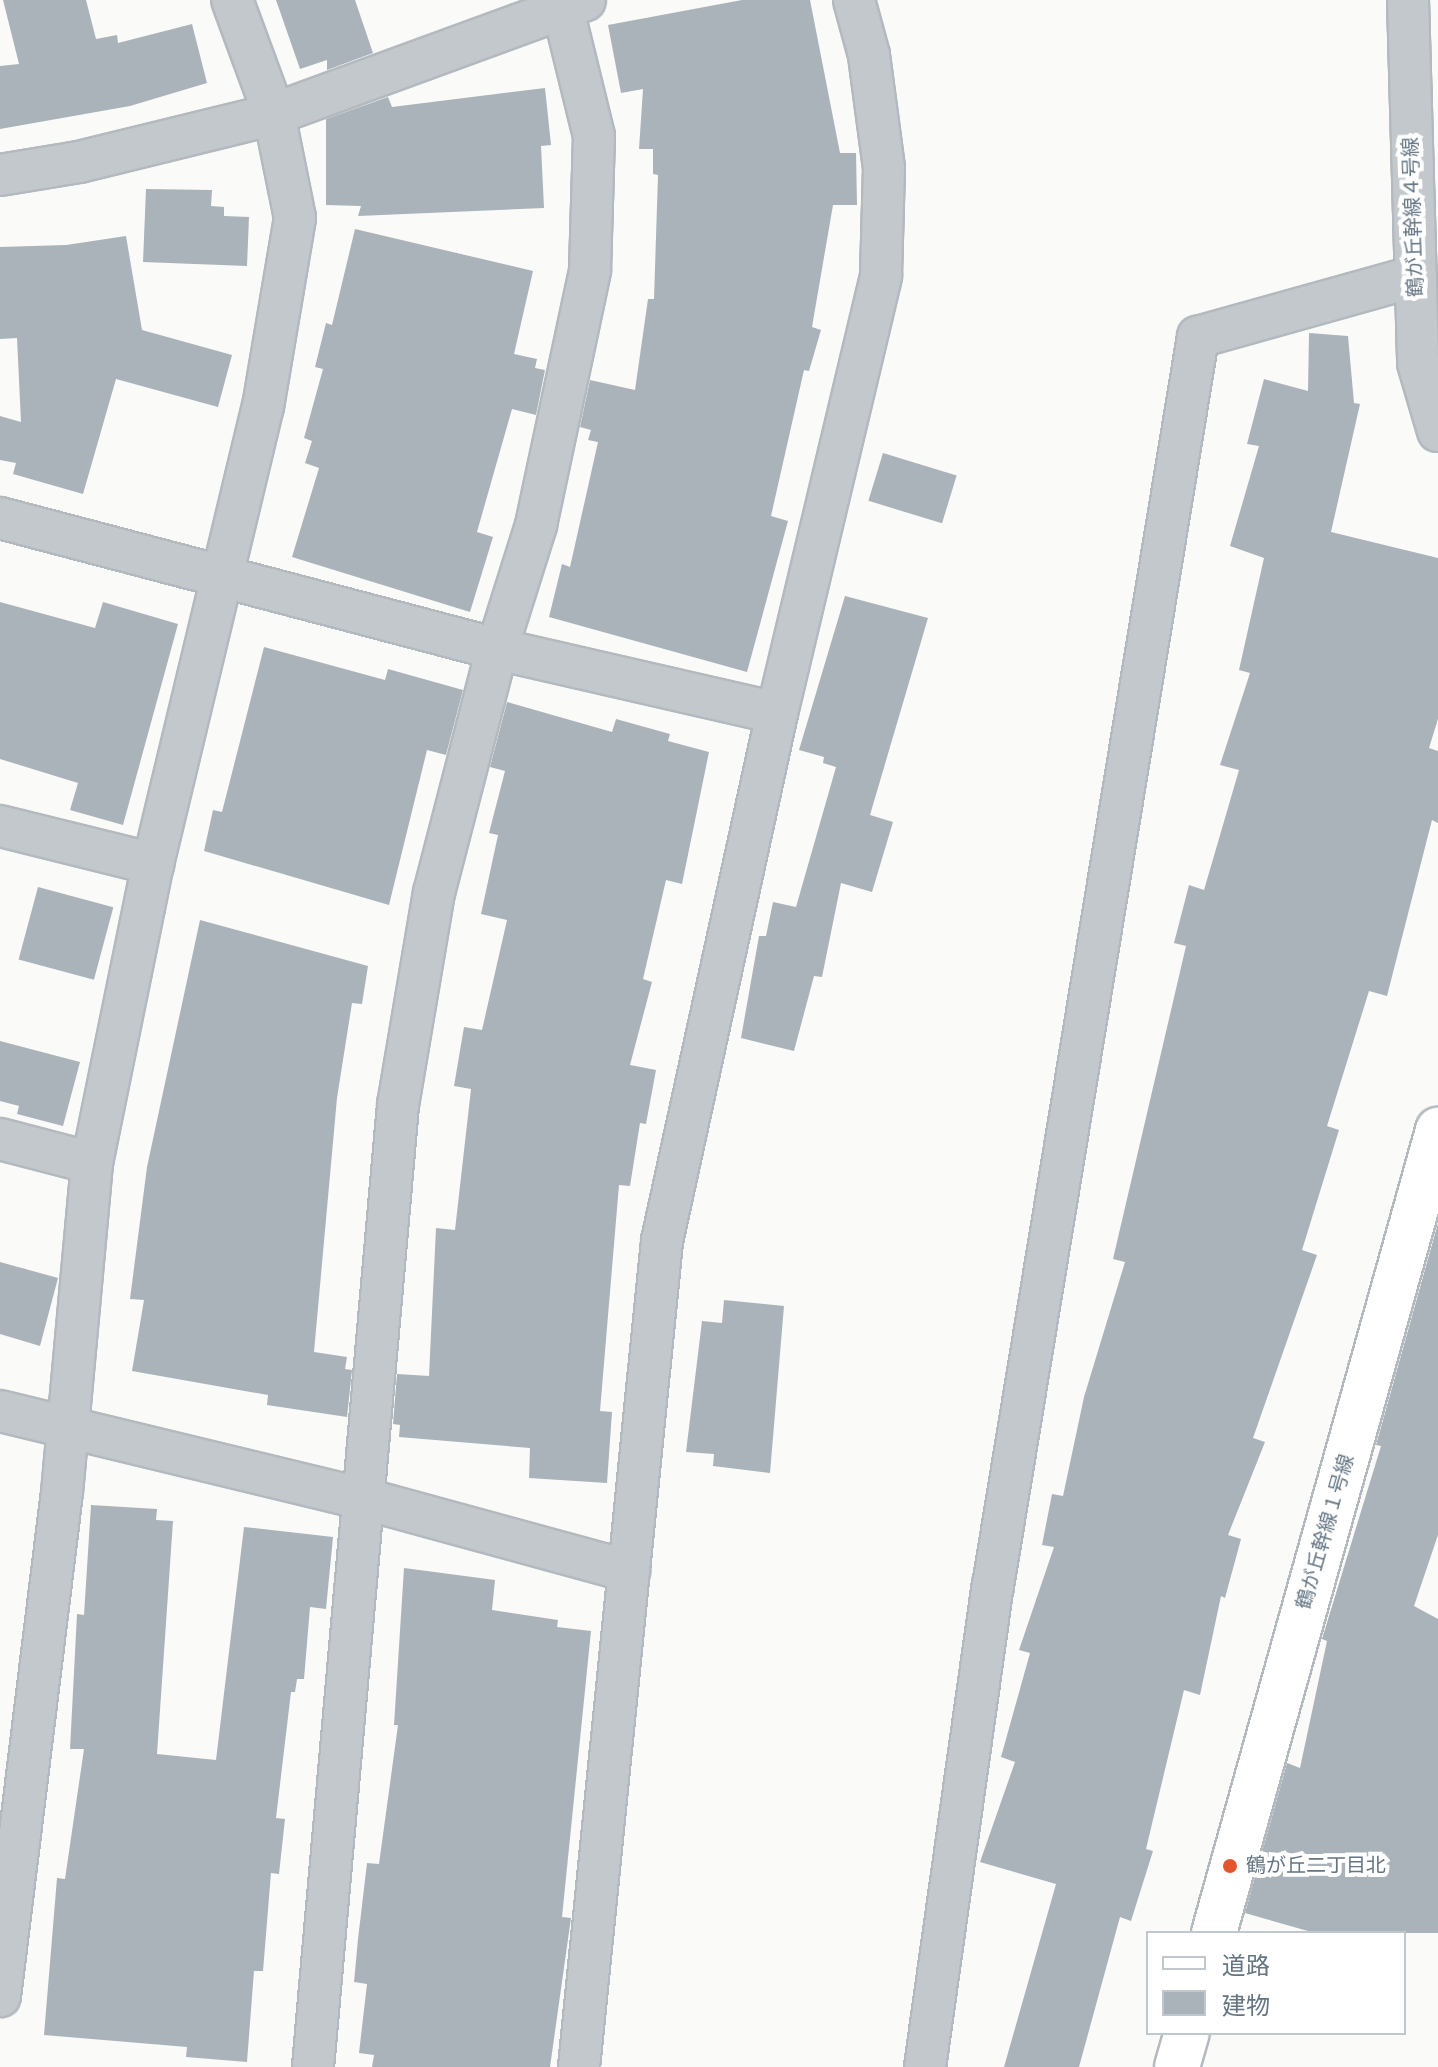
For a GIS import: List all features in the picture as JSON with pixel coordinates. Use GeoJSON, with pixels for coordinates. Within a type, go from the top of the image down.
{"type":"FeatureCollection","features":[{"type":"Feature","properties":{"kind":"street"},"geometry":{"type":"LineString","coordinates":[[0,1996],[68,1428],[92,1163],[153,864],[263,407],[295,218],[274,114],[232,0]]}},
{"type":"Feature","properties":{"kind":"street"},"geometry":{"type":"LineString","coordinates":[[579,2067],[662,1241],[777,713],[881,275],[884,168],[869,55],[854,0]]}},
{"type":"Feature","properties":{"kind":"street","name":"鶴が丘幹線４号線"},"geometry":{"type":"LineString","coordinates":[[1408,0],[1418,363],[1438,431]]}},
{"type":"Feature","properties":{"kind":"street"},"geometry":{"type":"LineString","coordinates":[[0,175],[79,162],[274,114],[574,5],[594,136],[590,270],[536,525],[497,649],[434,893],[398,1105],[313,2067]]}},
{"type":"Feature","properties":{"kind":"street"},"geometry":{"type":"LineString","coordinates":[[925,2067],[993,1586],[1198,337],[1416,276]]}},
{"type":"Feature","properties":{"kind":"street"},"geometry":{"type":"LineString","coordinates":[[0,518],[497,649],[777,713]]}},
{"type":"Feature","properties":{"kind":"street"},"geometry":{"type":"LineString","coordinates":[[0,826],[153,864]]}},
{"type":"Feature","properties":{"kind":"street","name":"鶴が丘幹線１号線"},"geometry":{"type":"LineString","coordinates":[[1215,1931],[1438,1130]]}},
{"type":"Feature","properties":{"kind":"street"},"geometry":{"type":"LineString","coordinates":[[0,1139],[92,1163]]}},
{"type":"Feature","properties":{"kind":"street"},"geometry":{"type":"LineString","coordinates":[[0,1411],[365,1499],[629,1571]]}},
{"type":"Feature","properties":{"kind":"street"},"geometry":{"type":"LineString","coordinates":[[1177,2067],[1186,2035]]}},
{"type":"Feature","properties":{"kind":"building"},"geometry":{"type":"Polygon","coordinates":[[[3,0],[86,0],[96,39],[117,35],[118,43],[192,24],[207,83],[130,106],[0,129],[0,66],[19,64],[3,0]]]}},
{"type":"Feature","properties":{"kind":"building"},"geometry":{"type":"Polygon","coordinates":[[[276,0],[355,0],[373,53],[327,70],[327,60],[300,69],[276,0]]]}},
{"type":"Feature","properties":{"kind":"building"},"geometry":{"type":"Polygon","coordinates":[[[742,0],[810,0],[840,153],[856,153],[857,205],[833,205],[812,327],[821,330],[809,371],[804,370],[771,516],[788,521],[747,672],[549,617],[562,564],[570,567],[598,442],[588,440],[591,430],[580,427],[590,380],[635,390],[648,299],[654,299],[658,175],[653,174],[653,149],[639,149],[643,89],[621,93],[608,25],[742,0]]]}},
{"type":"Feature","properties":{"kind":"building"},"geometry":{"type":"Polygon","coordinates":[[[545,88],[551,145],[541,146],[544,208],[358,216],[361,206],[326,205],[326,119],[388,97],[392,107],[545,88]]]}},
{"type":"Feature","properties":{"kind":"building"},"geometry":{"type":"Polygon","coordinates":[[[146,189],[212,190],[211,206],[224,207],[224,216],[249,217],[247,266],[143,262],[146,189]]]}},
{"type":"Feature","properties":{"kind":"building"},"geometry":{"type":"Polygon","coordinates":[[[355,229],[533,271],[514,354],[537,359],[535,368],[545,370],[536,415],[512,409],[477,532],[493,537],[470,612],[292,557],[319,468],[305,463],[312,441],[304,438],[323,369],[315,367],[326,323],[332,325],[355,229]]]}},
{"type":"Feature","properties":{"kind":"building"},"geometry":{"type":"Polygon","coordinates":[[[126,236],[142,330],[232,355],[218,407],[116,379],[83,494],[13,474],[16,463],[0,460],[0,416],[21,422],[17,338],[0,339],[0,247],[66,245],[126,236]]]}},
{"type":"Feature","properties":{"kind":"building"},"geometry":{"type":"Polygon","coordinates":[[[1309,333],[1348,336],[1354,403],[1360,404],[1331,532],[1438,558],[1438,719],[1429,748],[1438,751],[1438,823],[1432,820],[1387,996],[1369,991],[1327,1126],[1339,1130],[1302,1250],[1317,1255],[1253,1438],[1265,1442],[1228,1535],[1241,1539],[1225,1598],[1221,1596],[1200,1695],[1184,1690],[1146,1849],[1153,1851],[1131,1921],[1120,1917],[1079,2067],[1004,2067],[1056,1884],[980,1862],[1015,1762],[1001,1757],[1030,1653],[1019,1650],[1054,1547],[1042,1545],[1052,1494],[1063,1496],[1084,1397],[1125,1262],[1113,1259],[1186,946],[1174,943],[1189,885],[1204,890],[1239,770],[1220,765],[1250,673],[1239,670],[1264,558],[1230,546],[1259,446],[1247,444],[1264,379],[1308,391],[1309,333]]]}},
{"type":"Feature","properties":{"kind":"building"},"geometry":{"type":"Polygon","coordinates":[[[883,453],[957,476],[942,523],[868,501],[883,453]]]}},
{"type":"Feature","properties":{"kind":"building"},"geometry":{"type":"Polygon","coordinates":[[[845,596],[928,618],[870,815],[893,822],[872,892],[841,883],[822,977],[814,976],[794,1051],[741,1038],[759,936],[766,936],[773,902],[796,907],[836,767],[823,763],[824,757],[799,750],[845,596]]]}},
{"type":"Feature","properties":{"kind":"building"},"geometry":{"type":"Polygon","coordinates":[[[0,602],[95,628],[103,602],[178,624],[123,825],[70,810],[78,783],[0,759],[0,602]]]}},
{"type":"Feature","properties":{"kind":"building"},"geometry":{"type":"Polygon","coordinates":[[[264,647],[385,680],[388,669],[463,690],[446,755],[427,750],[389,905],[204,851],[213,810],[222,812],[264,647]]]}},
{"type":"Feature","properties":{"kind":"building"},"geometry":{"type":"Polygon","coordinates":[[[507,702],[612,732],[616,719],[670,734],[668,741],[709,752],[682,884],[666,880],[643,979],[652,982],[630,1065],[656,1070],[646,1124],[640,1123],[630,1186],[619,1185],[600,1411],[612,1412],[607,1483],[529,1478],[530,1448],[399,1437],[400,1425],[393,1424],[397,1374],[429,1376],[436,1228],[455,1230],[471,1089],[454,1086],[464,1027],[482,1030],[507,920],[481,914],[498,835],[489,833],[505,771],[490,767],[507,702]]]}},
{"type":"Feature","properties":{"kind":"building"},"geometry":{"type":"Polygon","coordinates":[[[38,887],[113,907],[94,980],[19,959],[38,887]]]}},
{"type":"Feature","properties":{"kind":"building"},"geometry":{"type":"Polygon","coordinates":[[[200,920],[368,966],[362,1004],[352,1003],[337,1098],[314,1352],[347,1357],[345,1369],[352,1370],[347,1417],[267,1405],[268,1395],[132,1371],[144,1300],[130,1299],[147,1167],[200,920]]]}},
{"type":"Feature","properties":{"kind":"building"},"geometry":{"type":"Polygon","coordinates":[[[0,1041],[80,1062],[63,1126],[17,1114],[19,1106],[0,1101],[0,1041]]]}},
{"type":"Feature","properties":{"kind":"building"},"geometry":{"type":"Polygon","coordinates":[[[1438,1223],[1438,1535],[1414,1606],[1438,1619],[1438,1933],[1308,1931],[1245,1913],[1287,1763],[1300,1768],[1327,1641],[1322,1639],[1381,1446],[1376,1445],[1438,1223]]]}},
{"type":"Feature","properties":{"kind":"building"},"geometry":{"type":"Polygon","coordinates":[[[0,1262],[58,1278],[40,1346],[0,1334],[0,1262]]]}},
{"type":"Feature","properties":{"kind":"building"},"geometry":{"type":"Polygon","coordinates":[[[724,1300],[784,1306],[770,1473],[713,1466],[714,1454],[686,1452],[702,1321],[722,1323],[724,1300]]]}},
{"type":"Feature","properties":{"kind":"building"},"geometry":{"type":"Polygon","coordinates":[[[91,1505],[157,1509],[156,1520],[173,1521],[157,1754],[216,1760],[244,1527],[333,1537],[326,1609],[310,1607],[304,1679],[297,1679],[295,1692],[291,1692],[276,1818],[285,1819],[279,1874],[271,1873],[263,1971],[254,1971],[247,2062],[186,2057],[187,2047],[44,2035],[57,1878],[65,1879],[84,1749],[70,1749],[77,1614],[84,1615],[91,1505]]]}},
{"type":"Feature","properties":{"kind":"building"},"geometry":{"type":"Polygon","coordinates":[[[404,1568],[495,1580],[492,1610],[558,1620],[557,1627],[591,1631],[562,1917],[571,1918],[550,2067],[372,2067],[374,2055],[359,2053],[367,1984],[354,1982],[367,1863],[379,1864],[398,1725],[394,1725],[404,1568]]]}},
{"type":"Feature","properties":{"kind":"place","name":"鶴が丘二丁目北"},"geometry":{"type":"Point","coordinates":[1230,1866]}}]}
